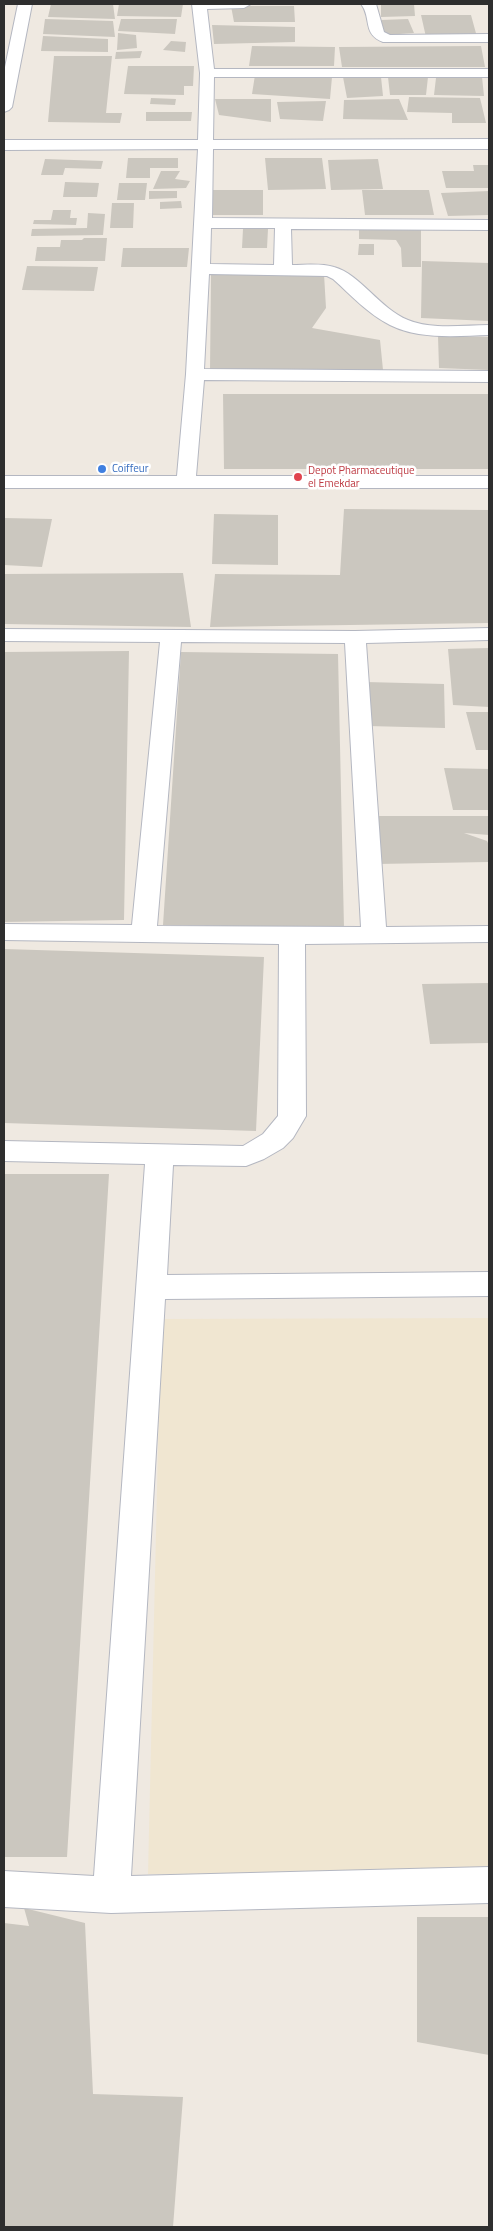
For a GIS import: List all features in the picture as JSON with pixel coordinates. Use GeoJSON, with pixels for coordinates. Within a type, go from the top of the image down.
{"type":"FeatureCollection","features":[{"type":"Feature","properties":{"kind":"street"},"geometry":{"type":"LineString","coordinates":[[4,107],[25,4]]}},
{"type":"Feature","properties":{"kind":"street"},"geometry":{"type":"LineString","coordinates":[[186,482],[195,374],[203,223],[207,73],[199,4],[244,4]]}},
{"type":"Feature","properties":{"kind":"street"},"geometry":{"type":"LineString","coordinates":[[368,4],[371,6],[377,33],[388,39],[489,38]]}},
{"type":"Feature","properties":{"kind":"street"},"geometry":{"type":"LineString","coordinates":[[207,73],[489,73]]}},
{"type":"Feature","properties":{"kind":"street"},"geometry":{"type":"LineString","coordinates":[[4,145],[489,144]]}},
{"type":"Feature","properties":{"kind":"street"},"geometry":{"type":"LineString","coordinates":[[203,223],[489,225]]}},
{"type":"Feature","properties":{"kind":"street"},"geometry":{"type":"LineString","coordinates":[[283,224],[283,270]]}},
{"type":"Feature","properties":{"kind":"street"},"geometry":{"type":"LineString","coordinates":[[201,269],[320,270],[339,275],[390,318],[404,325],[419,328],[489,330]]}},
{"type":"Feature","properties":{"kind":"street"},"geometry":{"type":"LineString","coordinates":[[195,374],[489,377]]}},
{"type":"Feature","properties":{"kind":"street"},"geometry":{"type":"LineString","coordinates":[[4,482],[489,482]]}},
{"type":"Feature","properties":{"kind":"street"},"geometry":{"type":"LineString","coordinates":[[4,635],[355,637],[489,634]]}},
{"type":"Feature","properties":{"kind":"street"},"geometry":{"type":"LineString","coordinates":[[144,934],[171,636]]}},
{"type":"Feature","properties":{"kind":"street"},"geometry":{"type":"LineString","coordinates":[[355,637],[374,935]]}},
{"type":"Feature","properties":{"kind":"street"},"geometry":{"type":"LineString","coordinates":[[4,932],[292,936],[489,934]]}},
{"type":"Feature","properties":{"kind":"street"},"geometry":{"type":"LineString","coordinates":[[4,1151],[160,1156],[246,1156],[273,1142],[285,1130],[292,1116],[292,936]]}},
{"type":"Feature","properties":{"kind":"street"},"geometry":{"type":"LineString","coordinates":[[111,1895],[160,1156]]}},
{"type":"Feature","properties":{"kind":"street"},"geometry":{"type":"LineString","coordinates":[[150,1287],[489,1284]]}},
{"type":"Feature","properties":{"kind":"street"},"geometry":{"type":"LineString","coordinates":[[4,1889],[111,1895],[489,1886]]}},
{"type":"Feature","properties":{"kind":"shaded area"},"geometry":{"type":"Polygon","coordinates":[[[489,1318],[489,1873],[148,1874],[161,1319],[489,1318]]]}},
{"type":"Feature","properties":{"kind":"building"},"geometry":{"type":"Polygon","coordinates":[[[51,4],[113,4],[115,19],[48,17],[51,4]]]}},
{"type":"Feature","properties":{"kind":"building"},"geometry":{"type":"Polygon","coordinates":[[[119,4],[183,4],[181,17],[117,16],[119,4]]]}},
{"type":"Feature","properties":{"kind":"building"},"geometry":{"type":"Polygon","coordinates":[[[381,4],[414,4],[415,16],[381,17],[381,4]]]}},
{"type":"Feature","properties":{"kind":"building"},"geometry":{"type":"Polygon","coordinates":[[[231,6],[294,6],[295,22],[234,22],[231,6]]]}},
{"type":"Feature","properties":{"kind":"building"},"geometry":{"type":"Polygon","coordinates":[[[421,15],[471,15],[477,37],[426,37],[421,15]]]}},
{"type":"Feature","properties":{"kind":"building"},"geometry":{"type":"Polygon","coordinates":[[[45,19],[113,21],[115,37],[43,34],[45,19]]]}},
{"type":"Feature","properties":{"kind":"building"},"geometry":{"type":"Polygon","coordinates":[[[121,19],[177,19],[175,34],[118,31],[121,19]]]}},
{"type":"Feature","properties":{"kind":"building"},"geometry":{"type":"Polygon","coordinates":[[[408,19],[414,33],[385,35],[381,20],[408,19]]]}},
{"type":"Feature","properties":{"kind":"building"},"geometry":{"type":"Polygon","coordinates":[[[212,25],[295,27],[295,42],[214,44],[212,25]]]}},
{"type":"Feature","properties":{"kind":"building"},"geometry":{"type":"Polygon","coordinates":[[[118,33],[136,35],[137,48],[117,50],[118,33]]]}},
{"type":"Feature","properties":{"kind":"building"},"geometry":{"type":"Polygon","coordinates":[[[43,36],[108,39],[108,52],[41,51],[43,36]]]}},
{"type":"Feature","properties":{"kind":"building"},"geometry":{"type":"Polygon","coordinates":[[[171,41],[186,42],[185,52],[163,50],[171,41]]]}},
{"type":"Feature","properties":{"kind":"building"},"geometry":{"type":"Polygon","coordinates":[[[252,46],[335,47],[334,66],[249,66],[252,46]]]}},
{"type":"Feature","properties":{"kind":"building"},"geometry":{"type":"Polygon","coordinates":[[[481,46],[485,67],[342,67],[339,47],[481,46]]]}},
{"type":"Feature","properties":{"kind":"building"},"geometry":{"type":"Polygon","coordinates":[[[142,51],[140,58],[115,59],[116,52],[142,51]]]}},
{"type":"Feature","properties":{"kind":"building"},"geometry":{"type":"Polygon","coordinates":[[[54,56],[112,56],[106,113],[122,113],[120,123],[48,122],[54,56]]]}},
{"type":"Feature","properties":{"kind":"building"},"geometry":{"type":"Polygon","coordinates":[[[128,66],[194,66],[193,86],[184,86],[184,95],[124,94],[128,66]]]}},
{"type":"Feature","properties":{"kind":"building"},"geometry":{"type":"Polygon","coordinates":[[[255,75],[332,77],[330,99],[252,94],[255,75]]]}},
{"type":"Feature","properties":{"kind":"building"},"geometry":{"type":"Polygon","coordinates":[[[343,77],[381,77],[383,96],[347,98],[343,77]]]}},
{"type":"Feature","properties":{"kind":"building"},"geometry":{"type":"Polygon","coordinates":[[[388,77],[428,77],[426,95],[390,95],[388,77]]]}},
{"type":"Feature","properties":{"kind":"building"},"geometry":{"type":"Polygon","coordinates":[[[482,77],[484,96],[434,95],[436,78],[482,77]]]}},
{"type":"Feature","properties":{"kind":"building"},"geometry":{"type":"Polygon","coordinates":[[[409,97],[480,98],[486,123],[452,123],[452,113],[407,112],[409,97]]]}},
{"type":"Feature","properties":{"kind":"building"},"geometry":{"type":"Polygon","coordinates":[[[151,98],[176,99],[175,105],[150,104],[151,98]]]}},
{"type":"Feature","properties":{"kind":"building"},"geometry":{"type":"Polygon","coordinates":[[[215,99],[271,99],[271,122],[219,115],[215,99]]]}},
{"type":"Feature","properties":{"kind":"building"},"geometry":{"type":"Polygon","coordinates":[[[399,99],[408,120],[343,119],[344,100],[399,99]]]}},
{"type":"Feature","properties":{"kind":"building"},"geometry":{"type":"Polygon","coordinates":[[[326,101],[323,121],[280,119],[277,102],[326,101]]]}},
{"type":"Feature","properties":{"kind":"building"},"geometry":{"type":"Polygon","coordinates":[[[146,112],[192,112],[191,121],[146,121],[146,112]]]}},
{"type":"Feature","properties":{"kind":"building"},"geometry":{"type":"Polygon","coordinates":[[[128,158],[178,158],[178,168],[150,168],[150,178],[126,178],[128,158]]]}},
{"type":"Feature","properties":{"kind":"building"},"geometry":{"type":"Polygon","coordinates":[[[265,158],[322,158],[326,189],[268,190],[265,158]]]}},
{"type":"Feature","properties":{"kind":"building"},"geometry":{"type":"Polygon","coordinates":[[[45,159],[103,161],[101,169],[65,168],[63,175],[41,175],[45,159]]]}},
{"type":"Feature","properties":{"kind":"building"},"geometry":{"type":"Polygon","coordinates":[[[378,159],[383,189],[331,190],[328,160],[378,159]]]}},
{"type":"Feature","properties":{"kind":"building"},"geometry":{"type":"Polygon","coordinates":[[[473,165],[489,165],[489,188],[446,188],[442,171],[474,171],[473,165]]]}},
{"type":"Feature","properties":{"kind":"building"},"geometry":{"type":"Polygon","coordinates":[[[161,171],[180,171],[175,179],[190,181],[186,188],[153,189],[161,171]]]}},
{"type":"Feature","properties":{"kind":"building"},"geometry":{"type":"Polygon","coordinates":[[[65,182],[99,183],[97,197],[63,197],[65,182]]]}},
{"type":"Feature","properties":{"kind":"building"},"geometry":{"type":"Polygon","coordinates":[[[119,183],[147,183],[145,200],[117,200],[119,183]]]}},
{"type":"Feature","properties":{"kind":"building"},"geometry":{"type":"Polygon","coordinates":[[[213,190],[263,190],[263,215],[212,215],[213,190]]]}},
{"type":"Feature","properties":{"kind":"building"},"geometry":{"type":"Polygon","coordinates":[[[362,190],[429,190],[434,215],[365,215],[362,190]]]}},
{"type":"Feature","properties":{"kind":"building"},"geometry":{"type":"Polygon","coordinates":[[[149,191],[177,191],[177,198],[149,199],[149,191]]]}},
{"type":"Feature","properties":{"kind":"building"},"geometry":{"type":"Polygon","coordinates":[[[489,191],[489,215],[448,216],[441,193],[489,191]]]}},
{"type":"Feature","properties":{"kind":"building"},"geometry":{"type":"Polygon","coordinates":[[[181,201],[182,208],[160,209],[160,202],[181,201]]]}},
{"type":"Feature","properties":{"kind":"building"},"geometry":{"type":"Polygon","coordinates":[[[112,203],[134,203],[133,228],[110,228],[112,203]]]}},
{"type":"Feature","properties":{"kind":"building"},"geometry":{"type":"Polygon","coordinates":[[[53,210],[71,210],[70,218],[77,218],[76,225],[33,224],[34,220],[51,220],[53,210]]]}},
{"type":"Feature","properties":{"kind":"building"},"geometry":{"type":"Polygon","coordinates":[[[88,213],[105,214],[103,235],[31,236],[32,229],[87,228],[88,213]]]}},
{"type":"Feature","properties":{"kind":"building"},"geometry":{"type":"Polygon","coordinates":[[[359,228],[421,230],[421,267],[402,267],[401,248],[396,240],[359,239],[359,228]]]}},
{"type":"Feature","properties":{"kind":"building"},"geometry":{"type":"Polygon","coordinates":[[[243,229],[268,229],[267,248],[242,248],[243,229]]]}},
{"type":"Feature","properties":{"kind":"building"},"geometry":{"type":"Polygon","coordinates":[[[84,238],[107,238],[105,261],[35,261],[37,247],[60,247],[61,240],[82,240],[84,238]]]}},
{"type":"Feature","properties":{"kind":"building"},"geometry":{"type":"Polygon","coordinates":[[[359,244],[374,244],[374,255],[358,255],[359,244]]]}},
{"type":"Feature","properties":{"kind":"building"},"geometry":{"type":"Polygon","coordinates":[[[123,248],[189,248],[187,267],[121,267],[123,248]]]}},
{"type":"Feature","properties":{"kind":"building"},"geometry":{"type":"Polygon","coordinates":[[[422,261],[489,263],[489,321],[421,318],[422,261]]]}},
{"type":"Feature","properties":{"kind":"building"},"geometry":{"type":"Polygon","coordinates":[[[27,266],[98,267],[94,291],[22,290],[27,266]]]}},
{"type":"Feature","properties":{"kind":"building"},"geometry":{"type":"Polygon","coordinates":[[[211,274],[324,274],[326,308],[312,328],[380,340],[383,370],[210,370],[211,274]]]}},
{"type":"Feature","properties":{"kind":"building"},"geometry":{"type":"Polygon","coordinates":[[[438,336],[489,337],[489,370],[439,368],[438,336]]]}},
{"type":"Feature","properties":{"kind":"building"},"geometry":{"type":"Polygon","coordinates":[[[223,394],[489,394],[489,469],[224,469],[223,394]]]}},
{"type":"Feature","properties":{"kind":"building"},"geometry":{"type":"Polygon","coordinates":[[[344,509],[489,510],[489,623],[210,627],[215,574],[340,575],[344,509]]]}},
{"type":"Feature","properties":{"kind":"building"},"geometry":{"type":"Polygon","coordinates":[[[214,514],[278,515],[278,565],[212,564],[214,514]]]}},
{"type":"Feature","properties":{"kind":"building"},"geometry":{"type":"Polygon","coordinates":[[[4,518],[52,519],[42,567],[4,565],[4,518]]]}},
{"type":"Feature","properties":{"kind":"building"},"geometry":{"type":"Polygon","coordinates":[[[183,573],[191,627],[4,624],[4,574],[183,573]]]}},
{"type":"Feature","properties":{"kind":"building"},"geometry":{"type":"Polygon","coordinates":[[[489,648],[489,707],[453,705],[448,649],[489,648]]]}},
{"type":"Feature","properties":{"kind":"building"},"geometry":{"type":"Polygon","coordinates":[[[129,651],[124,920],[4,922],[4,652],[129,651]]]}},
{"type":"Feature","properties":{"kind":"building"},"geometry":{"type":"Polygon","coordinates":[[[181,652],[338,654],[344,928],[163,925],[181,652]]]}},
{"type":"Feature","properties":{"kind":"building"},"geometry":{"type":"Polygon","coordinates":[[[366,682],[444,684],[445,728],[368,726],[366,682]]]}},
{"type":"Feature","properties":{"kind":"building"},"geometry":{"type":"Polygon","coordinates":[[[466,712],[489,712],[489,750],[476,750],[466,712]]]}},
{"type":"Feature","properties":{"kind":"building"},"geometry":{"type":"Polygon","coordinates":[[[444,768],[489,769],[489,810],[453,810],[444,768]]]}},
{"type":"Feature","properties":{"kind":"building"},"geometry":{"type":"Polygon","coordinates":[[[378,816],[489,816],[489,835],[464,833],[487,841],[489,845],[489,862],[377,864],[378,816]]]}},
{"type":"Feature","properties":{"kind":"building"},"geometry":{"type":"Polygon","coordinates":[[[4,949],[264,957],[256,1131],[4,1123],[4,949]]]}},
{"type":"Feature","properties":{"kind":"building"},"geometry":{"type":"Polygon","coordinates":[[[489,983],[489,1043],[430,1044],[422,984],[489,983]]]}},
{"type":"Feature","properties":{"kind":"building"},"geometry":{"type":"Polygon","coordinates":[[[4,1174],[109,1174],[67,1857],[4,1857],[4,1174]]]}},
{"type":"Feature","properties":{"kind":"building"},"geometry":{"type":"Polygon","coordinates":[[[24,1908],[85,1923],[93,2094],[183,2097],[173,2227],[4,2227],[4,1923],[29,1926],[24,1908]]]}},
{"type":"Feature","properties":{"kind":"building"},"geometry":{"type":"Polygon","coordinates":[[[417,1917],[489,1917],[489,2055],[417,2042],[417,1917]]]}},
{"type":"Feature","properties":{"kind":"place","name":"Coiffeur"},"geometry":{"type":"Point","coordinates":[102,469]}},
{"type":"Feature","properties":{"kind":"place","name":"Depot Pharmaceutique el Emekdar"},"geometry":{"type":"Point","coordinates":[298,477]}}]}
